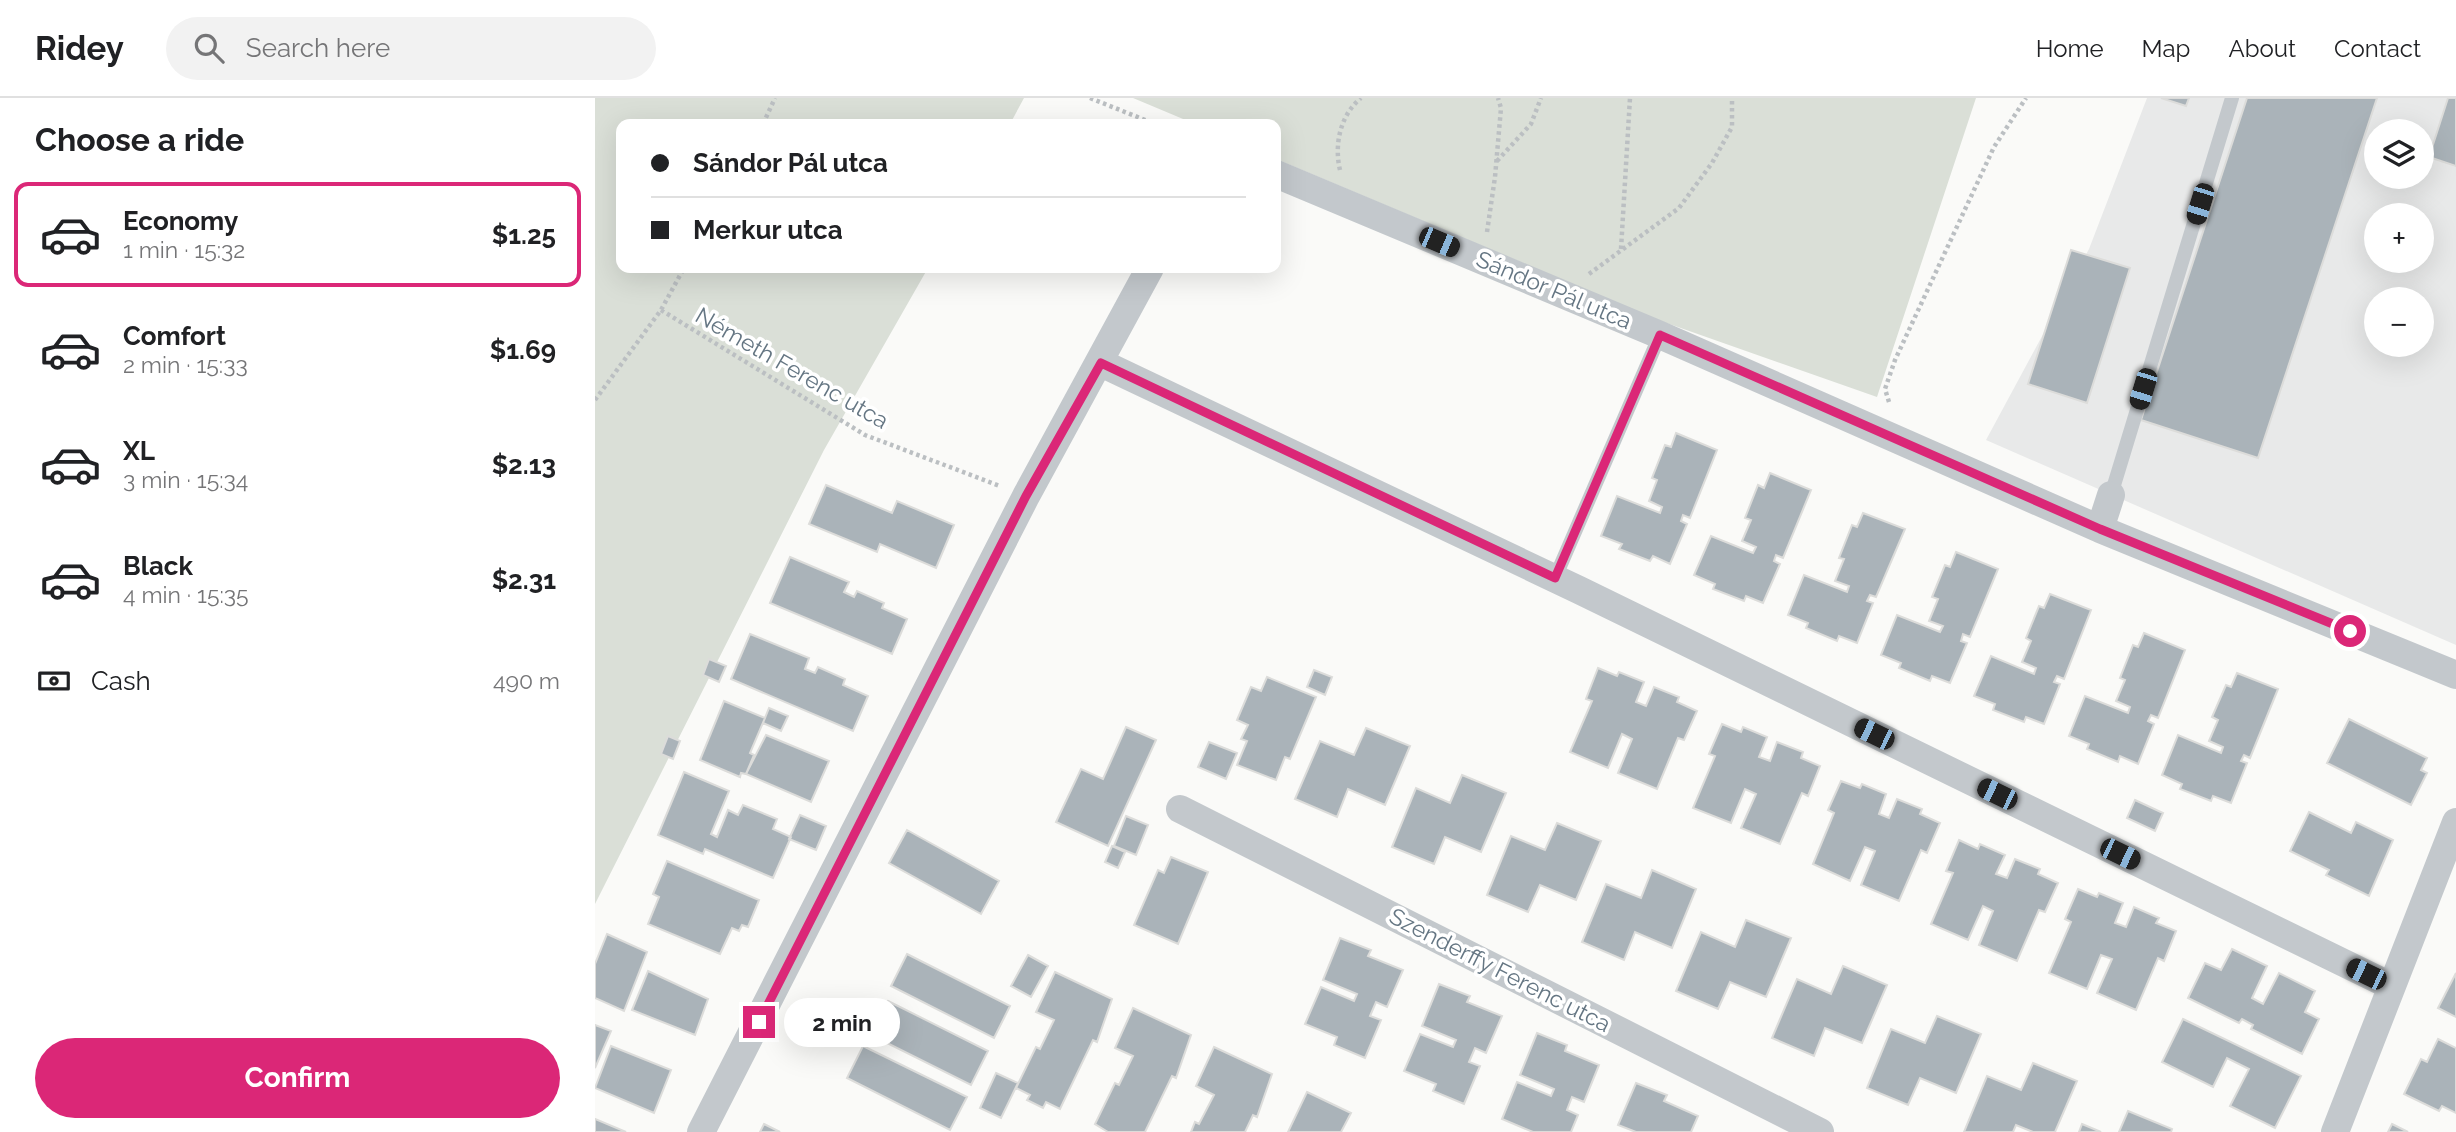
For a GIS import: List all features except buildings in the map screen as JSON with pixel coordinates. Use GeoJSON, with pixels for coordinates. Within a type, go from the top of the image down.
{"type":"FeatureCollection","features":[{"type":"Feature","properties":{"kind":"street","name":"Sándor Pál utca"},"geometry":{"type":"LineString","coordinates":[[1281,176],[1660,335],[2100,529],[2456,675]]}},
{"type":"Feature","properties":{"kind":"street"},"geometry":{"type":"LineString","coordinates":[[701,1132],[1026,496],[1101,363],[1147,273]]}},
{"type":"Feature","properties":{"kind":"street"},"geometry":{"type":"LineString","coordinates":[[1101,363],[1555,578],[2391,986]]}},
{"type":"Feature","properties":{"kind":"street"},"geometry":{"type":"LineString","coordinates":[[2100,529],[2111,495]]}},
{"type":"Feature","properties":{"kind":"street","name":"Szenderffy Ferenc utca"},"geometry":{"type":"LineString","coordinates":[[1180,808],[1820,1132]]}},
{"type":"Feature","properties":{"kind":"street"},"geometry":{"type":"LineString","coordinates":[[2335,1132],[2456,822]]}},
{"type":"Feature","properties":{"kind":"lane"},"geometry":{"type":"LineString","coordinates":[[2111,495],[2232,98]]}},
{"type":"Feature","properties":{"kind":"lane"},"geometry":{"type":"LineString","coordinates":[[1555,578],[1660,335]]}},
{"type":"Feature","properties":{"kind":"path"},"geometry":{"type":"LineString","coordinates":[[766,119],[775,98]]}},
{"type":"Feature","properties":{"kind":"path"},"geometry":{"type":"LineString","coordinates":[[1090,98],[1142,119]]}},
{"type":"Feature","properties":{"kind":"path"},"geometry":{"type":"LineString","coordinates":[[1353,206],[1337,157],[1340,131],[1361,98]]}},
{"type":"Feature","properties":{"kind":"path"},"geometry":{"type":"LineString","coordinates":[[1482,260],[1496,162],[1500,108],[1498,98]]}},
{"type":"Feature","properties":{"kind":"path"},"geometry":{"type":"LineString","coordinates":[[1496,162],[1531,124],[1541,98]]}},
{"type":"Feature","properties":{"kind":"path"},"geometry":{"type":"LineString","coordinates":[[1621,250],[1630,98]]}},
{"type":"Feature","properties":{"kind":"path"},"geometry":{"type":"LineString","coordinates":[[1564,295],[1679,208],[1712,163],[1732,127],[1732,98]]}},
{"type":"Feature","properties":{"kind":"path"},"geometry":{"type":"LineString","coordinates":[[1891,407],[1885,389],[1895,360],[1994,146],[2026,98]]}},
{"type":"Feature","properties":{"kind":"path"},"geometry":{"type":"LineString","coordinates":[[595,400],[661,310],[681,273]]}},
{"type":"Feature","properties":{"kind":"path","name":"Németh Ferenc utca"},"geometry":{"type":"LineString","coordinates":[[661,310],[865,435],[1026,496]]}},
{"type":"Feature","properties":{"kind":"shaded area"},"geometry":{"type":"Polygon","coordinates":[[[595,98],[1024,98],[1013,119],[616,119],[616,273],[925,273],[824,450],[595,904],[595,98]]]}},
{"type":"Feature","properties":{"kind":"shaded area"},"geometry":{"type":"Polygon","coordinates":[[[1133,98],[1976,98],[1877,397],[1658,320],[1281,161],[1281,119],[1183,119],[1133,98]]]}},
{"type":"Feature","properties":{"kind":"shaded area"},"geometry":{"type":"Polygon","coordinates":[[[2147,98],[2456,98],[2456,645],[1986,440],[2089,249],[2147,98]]]}},
{"type":"Feature","properties":{"kind":"route"},"geometry":{"type":"LineString","coordinates":[[759,1022],[1026,496],[1101,363],[1555,578],[1660,335],[1922,448],[2100,529],[2350,631]]}}]}
